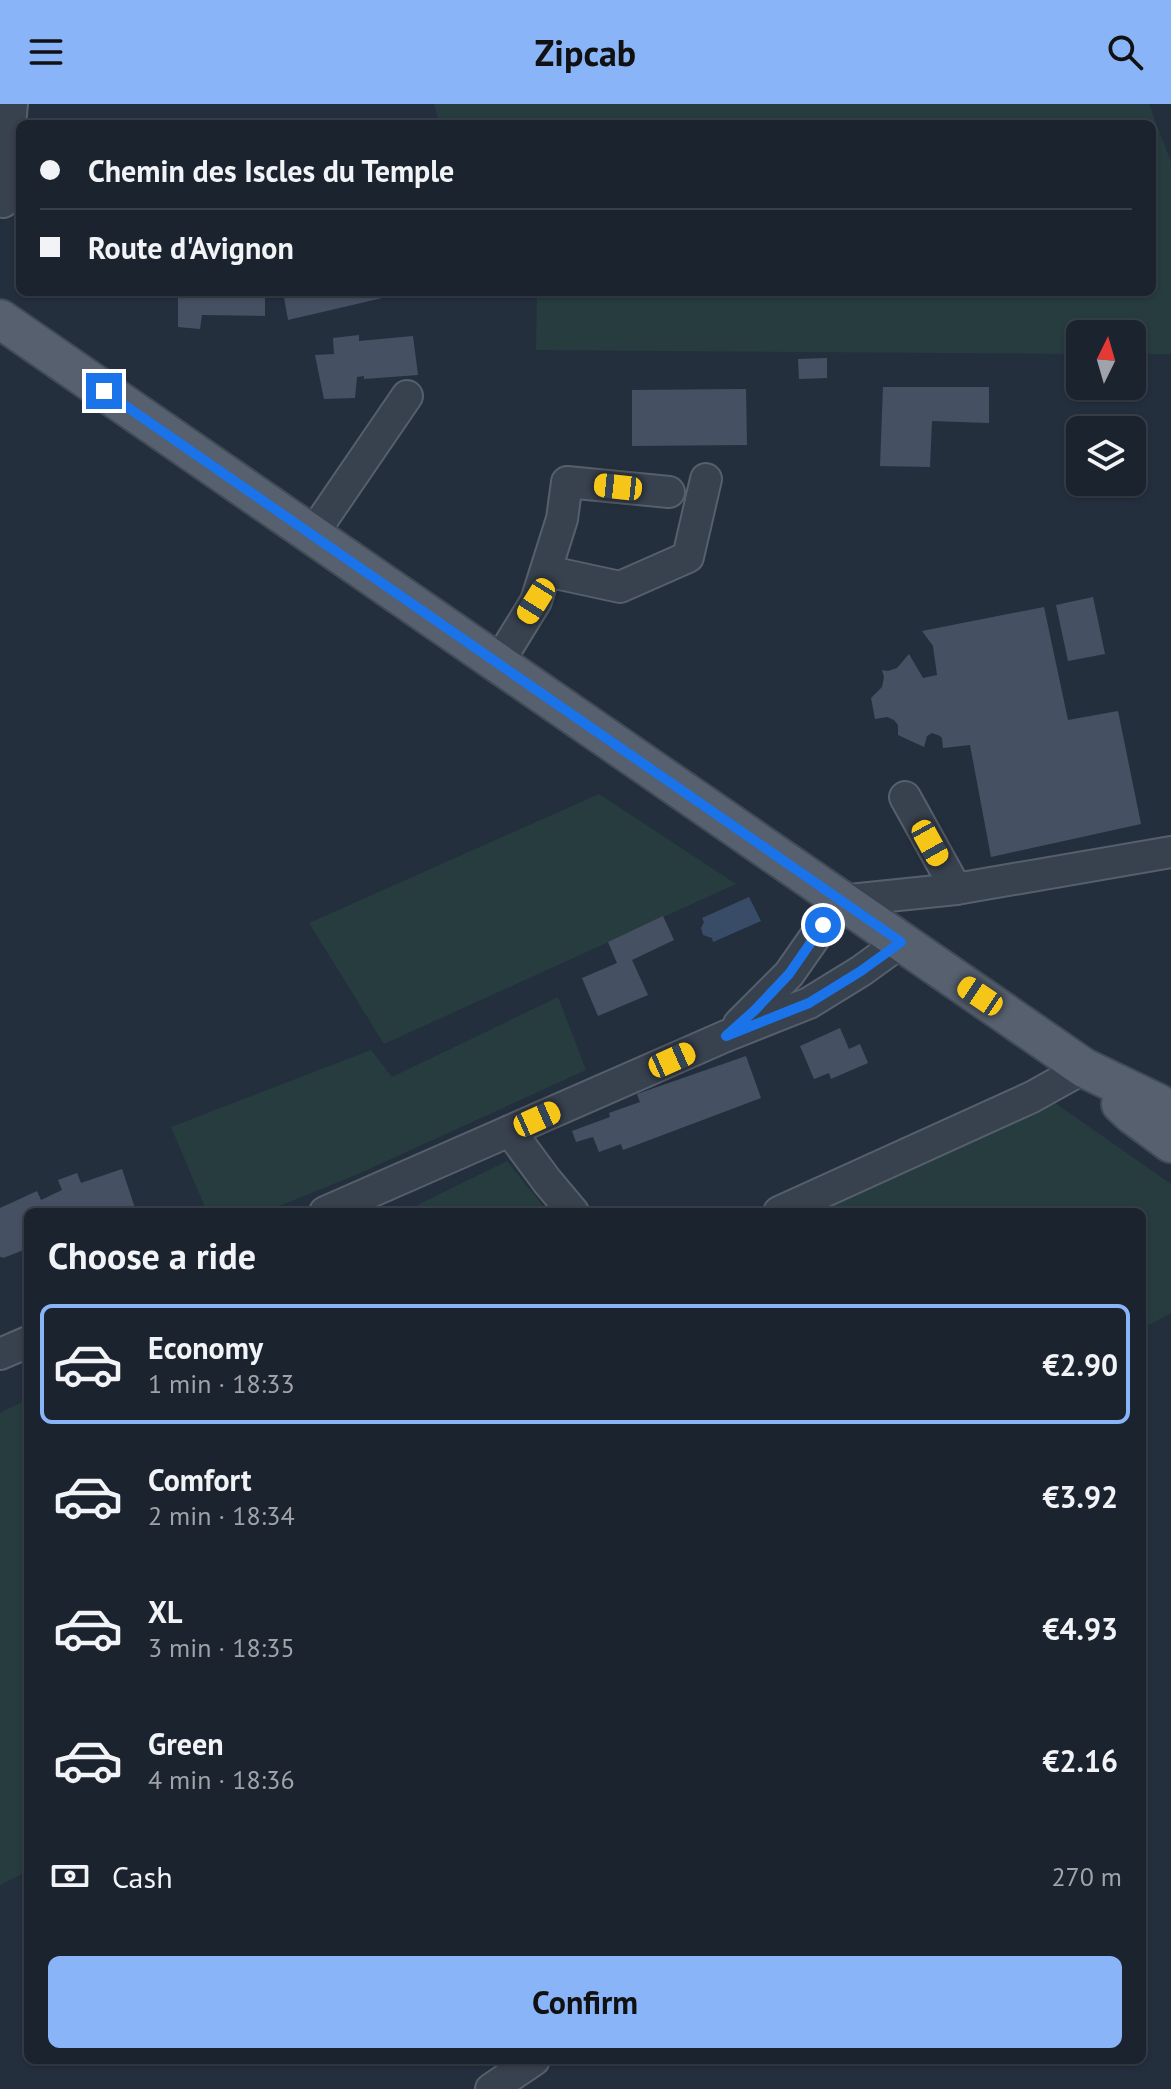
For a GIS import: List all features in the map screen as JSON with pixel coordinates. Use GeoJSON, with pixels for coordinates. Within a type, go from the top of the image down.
{"type":"FeatureCollection","features":[{"type":"Feature","properties":{"kind":"main road"},"geometry":{"type":"LineString","coordinates":[[0,319],[1084,1068],[1171,1111]]}},
{"type":"Feature","properties":{"kind":"main road"},"geometry":{"type":"LineString","coordinates":[[1084,1068],[1133,1115],[1171,1143]]}},
{"type":"Feature","properties":{"kind":"street"},"geometry":{"type":"LineString","coordinates":[[0,200],[3,202],[12,104]]}},
{"type":"Feature","properties":{"kind":"street"},"geometry":{"type":"LineString","coordinates":[[312,535],[407,396]]}},
{"type":"Feature","properties":{"kind":"street"},"geometry":{"type":"LineString","coordinates":[[546,571],[620,587],[688,557],[706,479]]}},
{"type":"Feature","properties":{"kind":"street"},"geometry":{"type":"LineString","coordinates":[[498,663],[536,601],[562,519],[567,482],[669,492]]}},
{"type":"Feature","properties":{"kind":"street"},"geometry":{"type":"LineString","coordinates":[[905,797],[956,889]]}},
{"type":"Feature","properties":{"kind":"street"},"geometry":{"type":"LineString","coordinates":[[726,1036],[789,974],[840,901],[956,889],[1171,852]]}},
{"type":"Feature","properties":{"kind":"street"},"geometry":{"type":"LineString","coordinates":[[334,1208],[726,1036],[809,1003],[901,942]]}},
{"type":"Feature","properties":{"kind":"street"},"geometry":{"type":"LineString","coordinates":[[788,1208],[1032,1097],[1084,1068]]}},
{"type":"Feature","properties":{"kind":"street"},"geometry":{"type":"LineString","coordinates":[[510,1131],[570,1208]]}},
{"type":"Feature","properties":{"kind":"street"},"geometry":{"type":"LineString","coordinates":[[0,1354],[24,1344]]}},
{"type":"Feature","properties":{"kind":"street"},"geometry":{"type":"LineString","coordinates":[[491,2089],[528,2064]]}},
{"type":"Feature","properties":{"kind":"green space"},"geometry":{"type":"Polygon","coordinates":[[[434,104],[1149,104],[1155,120],[439,120],[434,104]]]}},
{"type":"Feature","properties":{"kind":"green space"},"geometry":{"type":"Polygon","coordinates":[[[1156,122],[1171,162],[1171,354],[1146,354],[1146,320],[1066,320],[1066,354],[536,350],[537,296],[1156,296],[1156,122]]]}},
{"type":"Feature","properties":{"kind":"green space"},"geometry":{"type":"Polygon","coordinates":[[[599,794],[736,884],[384,1044],[309,923],[599,794]]]}},
{"type":"Feature","properties":{"kind":"green space"},"geometry":{"type":"Polygon","coordinates":[[[558,997],[586,1070],[356,1175],[274,1208],[205,1208],[171,1127],[371,1050],[392,1077],[558,997]]]}},
{"type":"Feature","properties":{"kind":"green space"},"geometry":{"type":"Polygon","coordinates":[[[1048,1098],[1171,1184],[1171,1313],[1146,1327],[1146,1208],[811,1208],[1048,1098]]]}},
{"type":"Feature","properties":{"kind":"green space"},"geometry":{"type":"Polygon","coordinates":[[[507,1161],[545,1208],[411,1208],[507,1161]]]}},
{"type":"Feature","properties":{"kind":"green space"},"geometry":{"type":"Polygon","coordinates":[[[24,1401],[24,1873],[0,1885],[0,1413],[24,1401]]]}},
{"type":"Feature","properties":{"kind":"water"},"geometry":{"type":"Polygon","coordinates":[[[749,897],[761,921],[713,942],[712,938],[703,935],[702,918],[749,897]]]}},
{"type":"Feature","properties":{"kind":"building"},"geometry":{"type":"Polygon","coordinates":[[[178,296],[265,296],[265,316],[202,315],[200,329],[178,327],[178,296]]]}},
{"type":"Feature","properties":{"kind":"building"},"geometry":{"type":"Polygon","coordinates":[[[284,296],[391,296],[288,320],[284,296]]]}},
{"type":"Feature","properties":{"kind":"building"},"geometry":{"type":"Polygon","coordinates":[[[359,335],[359,341],[413,336],[418,375],[357,377],[355,398],[324,399],[315,355],[334,354],[333,338],[359,335]]]}},
{"type":"Feature","properties":{"kind":"building"},"geometry":{"type":"Polygon","coordinates":[[[827,358],[827,378],[799,379],[798,359],[827,358]]]}},
{"type":"Feature","properties":{"kind":"building"},"geometry":{"type":"Polygon","coordinates":[[[883,387],[989,387],[989,423],[932,421],[930,467],[880,466],[883,387]]]}},
{"type":"Feature","properties":{"kind":"building"},"geometry":{"type":"Polygon","coordinates":[[[746,389],[747,445],[632,446],[632,390],[746,389]]]}},
{"type":"Feature","properties":{"kind":"building"},"geometry":{"type":"Polygon","coordinates":[[[1093,597],[1105,654],[1068,661],[1056,605],[1093,597]]]}},
{"type":"Feature","properties":{"kind":"building"},"geometry":{"type":"Polygon","coordinates":[[[1044,607],[1068,720],[1118,711],[1141,824],[991,857],[970,745],[943,748],[942,738],[932,733],[927,736],[924,747],[898,735],[898,725],[894,720],[887,717],[875,719],[871,698],[882,687],[882,670],[897,668],[909,654],[923,678],[937,675],[933,646],[922,631],[1044,607]]]}},
{"type":"Feature","properties":{"kind":"building"},"geometry":{"type":"Polygon","coordinates":[[[663,916],[674,940],[632,960],[648,995],[598,1016],[582,978],[617,963],[608,942],[663,916]]]}},
{"type":"Feature","properties":{"kind":"building"},"geometry":{"type":"Polygon","coordinates":[[[840,1028],[849,1049],[860,1044],[868,1063],[831,1079],[829,1073],[814,1079],[800,1046],[840,1028]]]}},
{"type":"Feature","properties":{"kind":"building"},"geometry":{"type":"Polygon","coordinates":[[[746,1056],[761,1098],[623,1150],[621,1144],[599,1152],[593,1137],[576,1142],[572,1131],[640,1102],[637,1094],[746,1056]]]}},
{"type":"Feature","properties":{"kind":"building"},"geometry":{"type":"Polygon","coordinates":[[[122,1169],[135,1208],[24,1208],[24,1250],[0,1257],[0,1208],[37,1191],[41,1200],[62,1190],[58,1180],[77,1173],[81,1183],[122,1169]]]}},
{"type":"Feature","properties":{"kind":"route"},"geometry":{"type":"LineString","coordinates":[[104,391],[901,942],[809,1003],[726,1036],[789,974],[823,925]]}}]}
